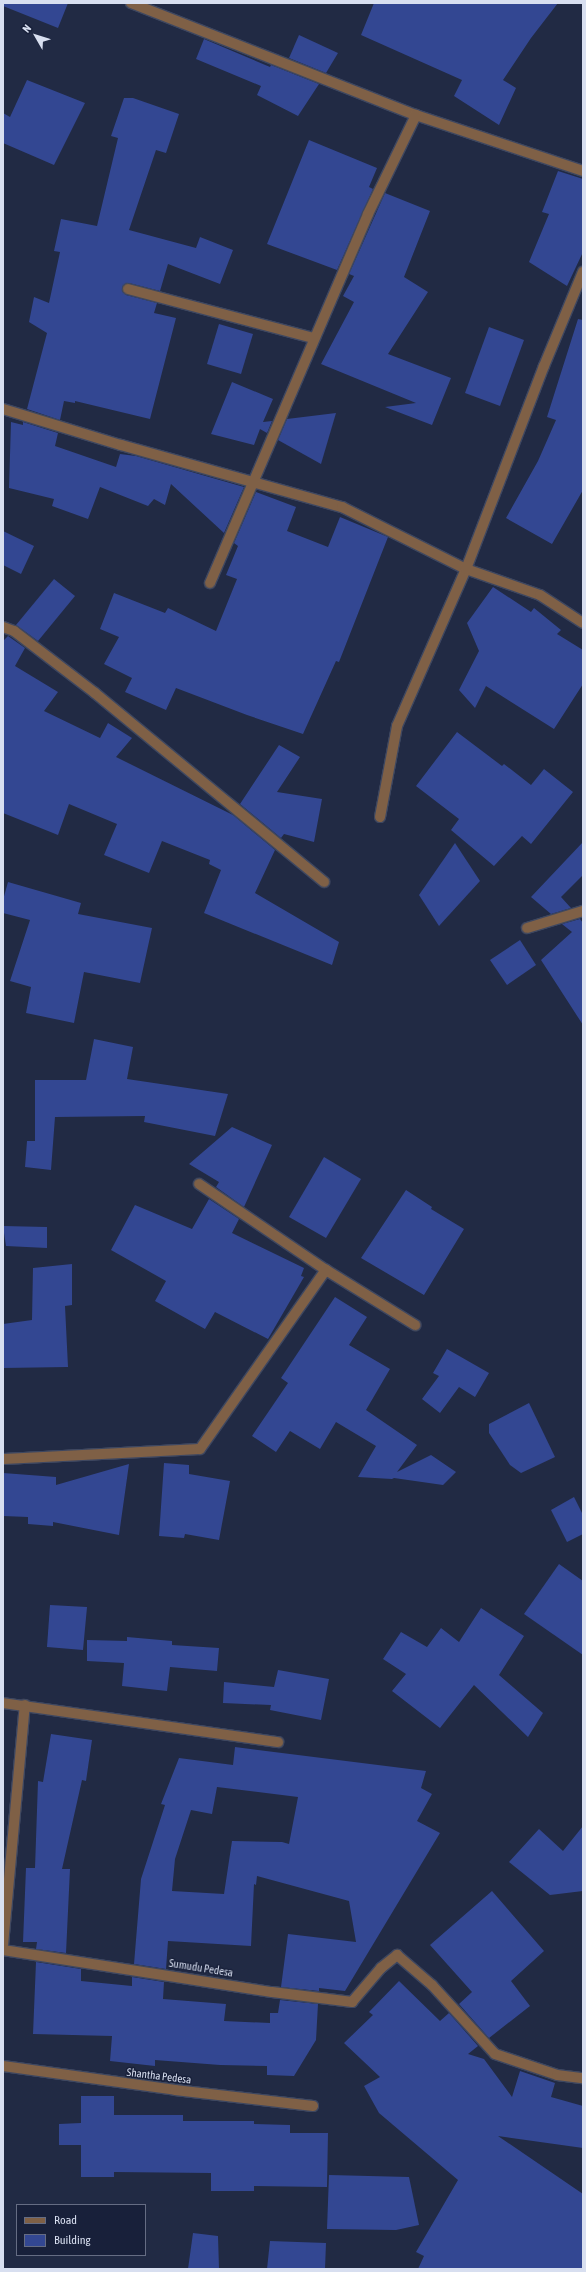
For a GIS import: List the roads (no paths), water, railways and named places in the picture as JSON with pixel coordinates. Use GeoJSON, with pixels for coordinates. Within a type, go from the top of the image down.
{"type":"FeatureCollection","features":[{"type":"Feature","properties":{"kind":"street"},"geometry":{"type":"LineString","coordinates":[[131,3],[416,115],[583,171]]}},
{"type":"Feature","properties":{"kind":"street"},"geometry":{"type":"LineString","coordinates":[[210,584],[368,214],[416,115]]}},
{"type":"Feature","properties":{"kind":"street"},"geometry":{"type":"LineString","coordinates":[[380,817],[397,726],[466,569],[544,366],[583,272]]}},
{"type":"Feature","properties":{"kind":"street"},"geometry":{"type":"LineString","coordinates":[[128,289],[314,338]]}},
{"type":"Feature","properties":{"kind":"street"},"geometry":{"type":"LineString","coordinates":[[3,409],[121,445],[342,507],[466,569],[540,595],[583,623]]}},
{"type":"Feature","properties":{"kind":"street"},"geometry":{"type":"LineString","coordinates":[[3,627],[14,631],[95,693],[324,882]]}},
{"type":"Feature","properties":{"kind":"street"},"geometry":{"type":"LineString","coordinates":[[527,928],[583,911]]}},
{"type":"Feature","properties":{"kind":"street"},"geometry":{"type":"LineString","coordinates":[[199,1184],[326,1270],[415,1326]]}},
{"type":"Feature","properties":{"kind":"street"},"geometry":{"type":"LineString","coordinates":[[3,1459],[200,1449],[326,1270]]}},
{"type":"Feature","properties":{"kind":"street"},"geometry":{"type":"LineString","coordinates":[[3,1703],[278,1742]]}},
{"type":"Feature","properties":{"kind":"street"},"geometry":{"type":"LineString","coordinates":[[3,1945],[25,1705]]}},
{"type":"Feature","properties":{"kind":"street","name":"Sumudu Pedesa"},"geometry":{"type":"LineString","coordinates":[[3,1950],[272,1992],[352,2002],[381,1968],[397,1955],[432,1985],[495,2054],[557,2075],[583,2078]]}},
{"type":"Feature","properties":{"kind":"street","name":"Shantha Pedesa"},"geometry":{"type":"LineString","coordinates":[[3,2066],[175,2090],[313,2106]]}}]}
